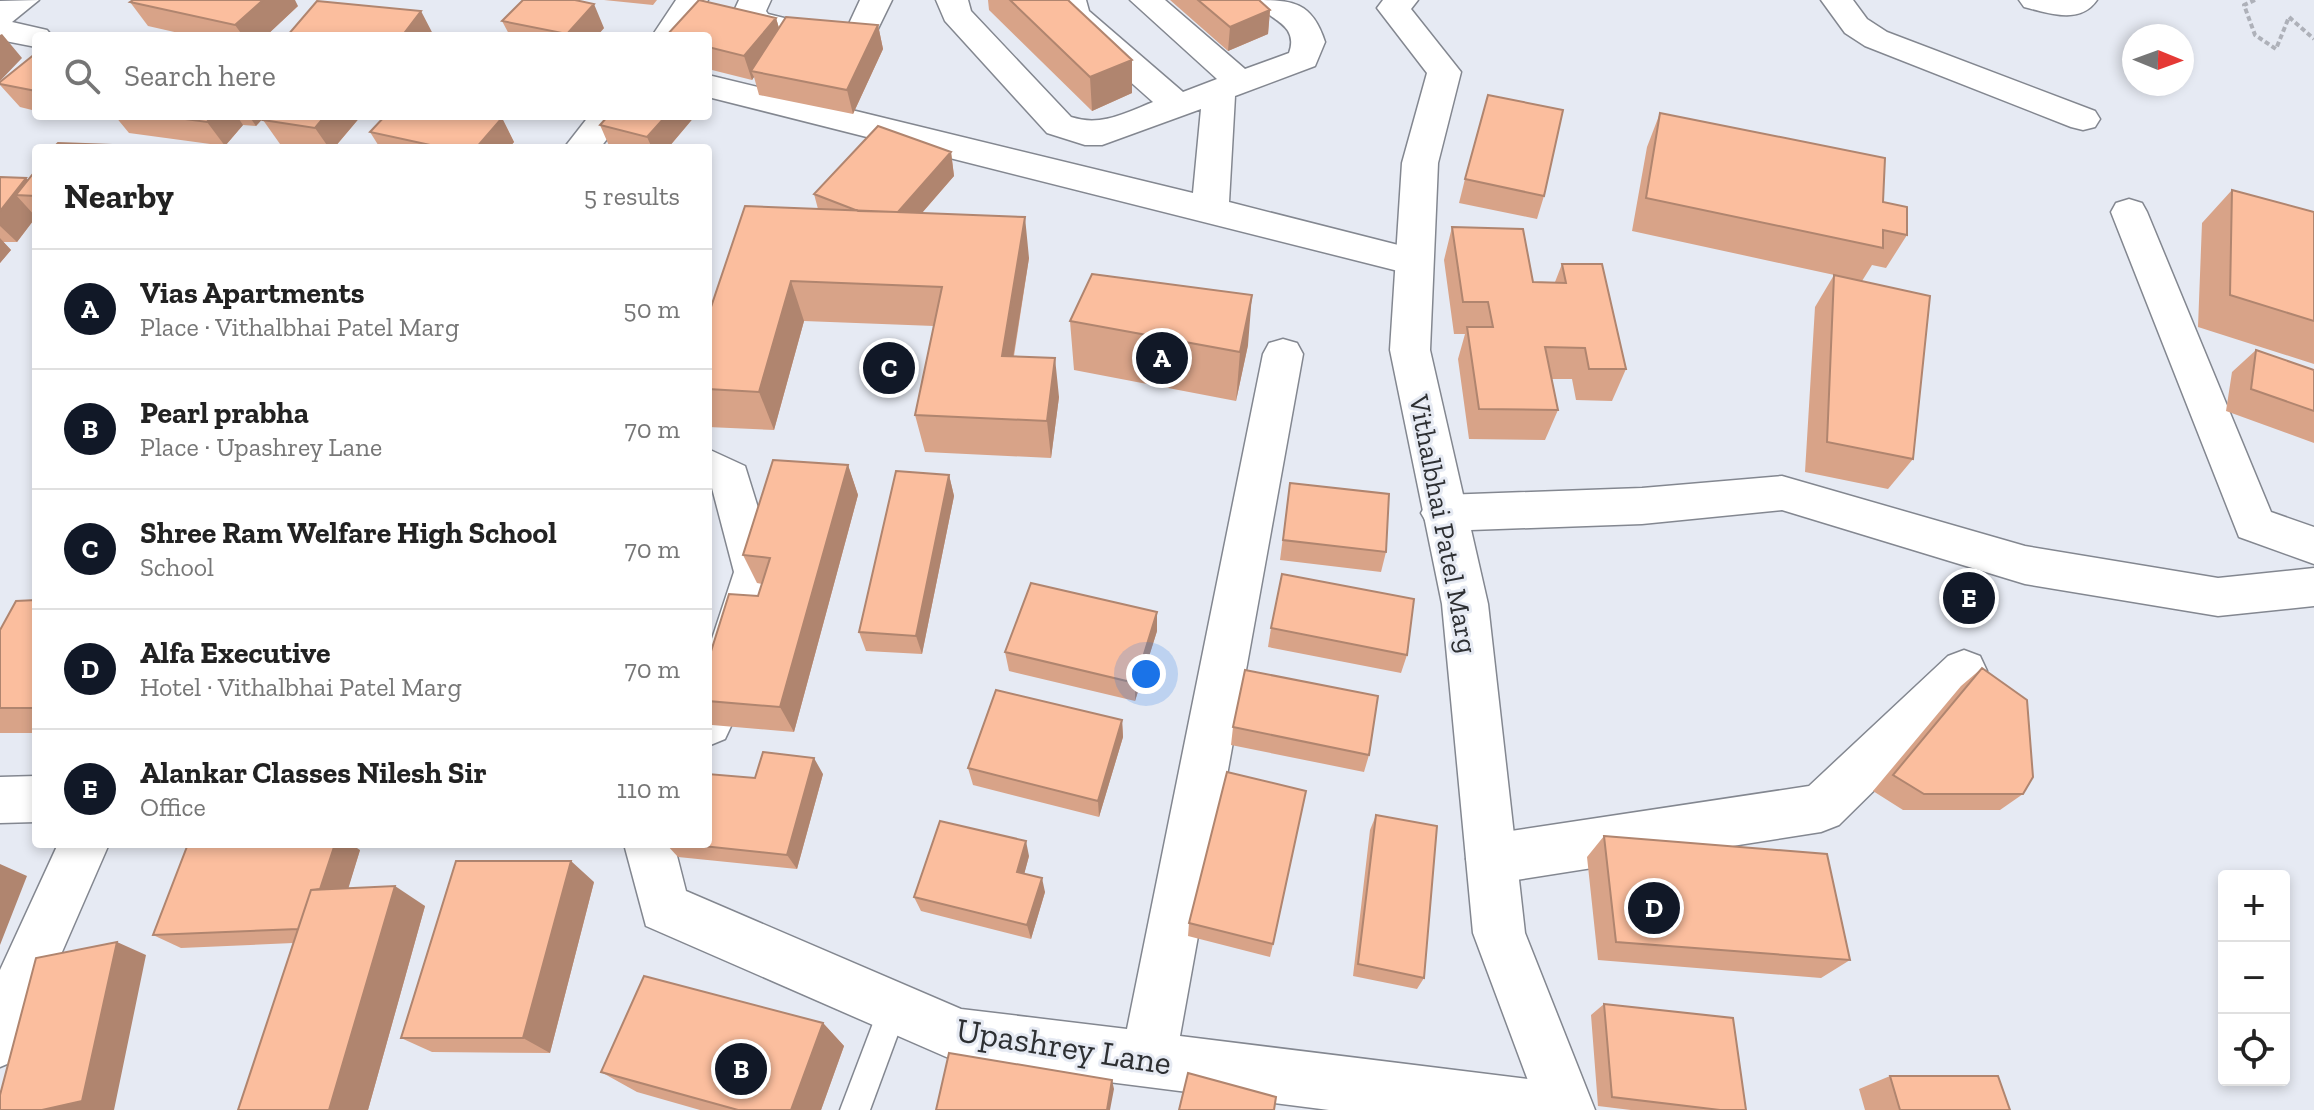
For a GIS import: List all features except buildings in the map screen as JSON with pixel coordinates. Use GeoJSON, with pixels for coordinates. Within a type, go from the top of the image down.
{"type":"FeatureCollection","features":[{"type":"Feature","properties":{"kind":"street"},"geometry":{"type":"LineString","coordinates":[[0,16],[23,0]]}},
{"type":"Feature","properties":{"kind":"street"},"geometry":{"type":"LineString","coordinates":[[671,32],[692,0]]}},
{"type":"Feature","properties":{"kind":"street"},"geometry":{"type":"LineString","coordinates":[[755,0],[749,16],[757,21],[846,43],[861,34],[876,0]]}},
{"type":"Feature","properties":{"kind":"street"},"geometry":{"type":"LineString","coordinates":[[952,0],[956,14],[1059,125],[1084,133],[1102,134],[1303,59],[1309,42],[1303,23],[1269,0]]}},
{"type":"Feature","properties":{"kind":"street"},"geometry":{"type":"LineString","coordinates":[[1070,0],[1074,15],[1177,105]]}},
{"type":"Feature","properties":{"kind":"street"},"geometry":{"type":"LineString","coordinates":[[1146,0],[1229,86]]}},
{"type":"Feature","properties":{"kind":"street"},"geometry":{"type":"LineString","coordinates":[[1837,0],[1856,26],[1876,39],[2083,119]]}},
{"type":"Feature","properties":{"kind":"street"},"geometry":{"type":"LineString","coordinates":[[2035,0],[2065,7],[2081,0]]}},
{"type":"Feature","properties":{"kind":"street","name":"Vithalbhai Patel Marg"},"geometry":{"type":"LineString","coordinates":[[1393,3],[1444,72],[1420,163],[1410,350],[1465,604],[1499,933],[1567,1110]]}},
{"type":"Feature","properties":{"kind":"street"},"geometry":{"type":"LineString","coordinates":[[0,30],[32,36]]}},
{"type":"Feature","properties":{"kind":"street"},"geometry":{"type":"LineString","coordinates":[[1210,212],[1229,86]]}},
{"type":"Feature","properties":{"kind":"street"},"geometry":{"type":"LineString","coordinates":[[712,87],[1040,166],[1414,262]]}},
{"type":"Feature","properties":{"kind":"street"},"geometry":{"type":"LineString","coordinates":[[584,144],[605,120]]}},
{"type":"Feature","properties":{"kind":"street"},"geometry":{"type":"LineString","coordinates":[[1040,166],[1084,133]]}},
{"type":"Feature","properties":{"kind":"street"},"geometry":{"type":"LineString","coordinates":[[2129,212],[2254,524],[2314,546]]}},
{"type":"Feature","properties":{"kind":"street"},"geometry":{"type":"LineString","coordinates":[[1148,1060],[1283,354]]}},
{"type":"Feature","properties":{"kind":"street"},"geometry":{"type":"LineString","coordinates":[[712,468],[730,478],[756,572],[715,673]]}},
{"type":"Feature","properties":{"kind":"street"},"geometry":{"type":"LineString","coordinates":[[1443,513],[1642,506],[1782,493],[2025,565],[2218,597],[2314,587]]}},
{"type":"Feature","properties":{"kind":"street"},"geometry":{"type":"LineString","coordinates":[[1491,859],[1821,808],[1964,671]]}},
{"type":"Feature","properties":{"kind":"street"},"geometry":{"type":"LineString","coordinates":[[0,800],[32,799]]}},
{"type":"Feature","properties":{"kind":"street"},"geometry":{"type":"LineString","coordinates":[[0,1040],[9,1011],[82,848]]}},
{"type":"Feature","properties":{"kind":"street","name":"Upashrey Lane"},"geometry":{"type":"LineString","coordinates":[[650,848],[664,908],[960,1036],[1552,1110]]}},
{"type":"Feature","properties":{"kind":"lane"},"geometry":{"type":"LineString","coordinates":[[855,1110],[893,1007]]}},
{"type":"Feature","properties":{"kind":"path"},"geometry":{"type":"LineString","coordinates":[[2255,0],[2244,5],[2255,35],[2276,49],[2289,17],[2314,39]]}},
{"type":"Feature","properties":{"kind":"place","name":"Vias Apartments"},"geometry":{"type":"Point","coordinates":[1162,358]}},
{"type":"Feature","properties":{"kind":"place","name":"Shree Ram Welfare High School"},"geometry":{"type":"Point","coordinates":[889,368]}},
{"type":"Feature","properties":{"kind":"place","name":"Alankar Classes Nilesh Sir"},"geometry":{"type":"Point","coordinates":[1969,598]}},
{"type":"Feature","properties":{"kind":"place","name":"Alfa Executive"},"geometry":{"type":"Point","coordinates":[1654,908]}},
{"type":"Feature","properties":{"kind":"place","name":"Pearl prabha"},"geometry":{"type":"Point","coordinates":[741,1069]}}]}
